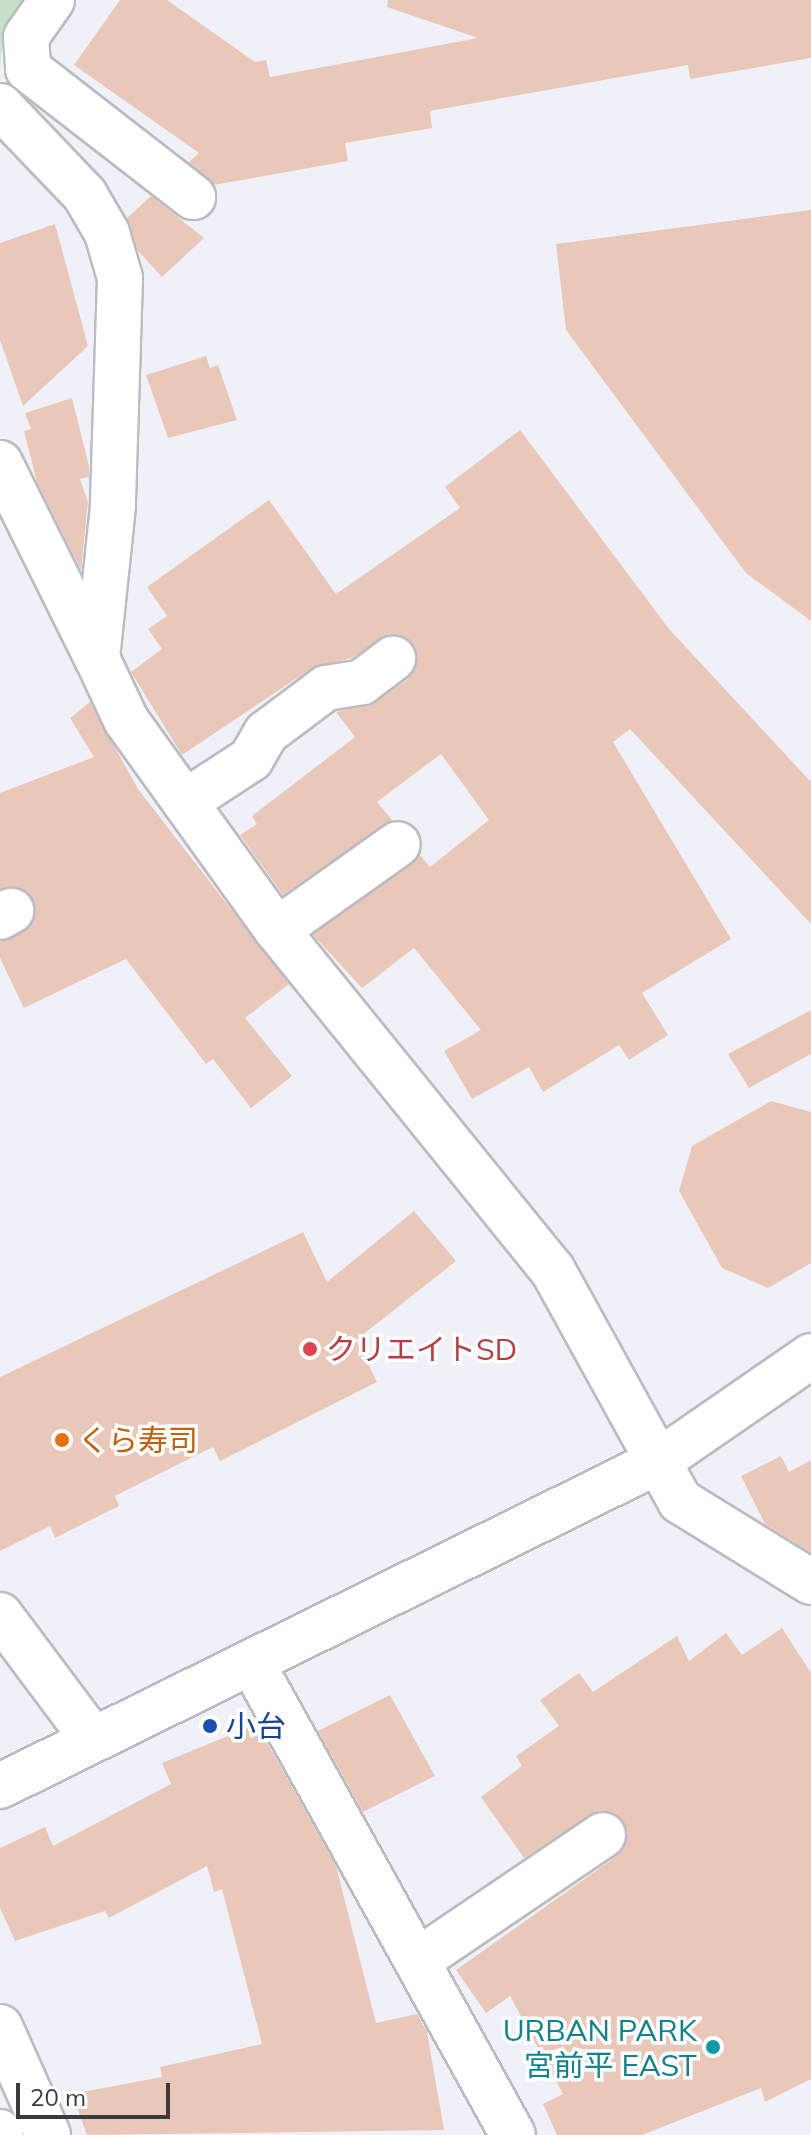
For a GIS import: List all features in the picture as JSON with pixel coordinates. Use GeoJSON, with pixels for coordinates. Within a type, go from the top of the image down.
{"type":"FeatureCollection","features":[{"type":"Feature","properties":{"kind":"street"},"geometry":{"type":"LineString","coordinates":[[52,0],[26,37],[28,69],[193,197]]}},
{"type":"Feature","properties":{"kind":"street"},"geometry":{"type":"LineString","coordinates":[[0,106],[85,195],[107,233],[120,278],[113,506],[97,658]]}},
{"type":"Feature","properties":{"kind":"street"},"geometry":{"type":"LineString","coordinates":[[0,463],[126,720],[277,930],[552,1269],[680,1501],[811,1582]]}},
{"type":"Feature","properties":{"kind":"street"},"geometry":{"type":"LineString","coordinates":[[185,802],[251,759],[266,733],[326,688],[362,682],[393,659]]}},
{"type":"Feature","properties":{"kind":"street"},"geometry":{"type":"LineString","coordinates":[[277,930],[398,844]]}},
{"type":"Feature","properties":{"kind":"street"},"geometry":{"type":"LineString","coordinates":[[0,1786],[659,1461],[811,1356]]}},
{"type":"Feature","properties":{"kind":"street"},"geometry":{"type":"LineString","coordinates":[[0,1615],[92,1738]]}},
{"type":"Feature","properties":{"kind":"street"},"geometry":{"type":"LineString","coordinates":[[252,1663],[420,1959],[513,2135]]}},
{"type":"Feature","properties":{"kind":"street"},"geometry":{"type":"LineString","coordinates":[[420,1959],[603,1835]]}},
{"type":"Feature","properties":{"kind":"street"},"geometry":{"type":"LineString","coordinates":[[0,2027],[48,2135]]}},
{"type":"Feature","properties":{"kind":"green space"},"geometry":{"type":"Polygon","coordinates":[[[0,0],[26,0],[3,27],[0,67],[0,0]]]}},
{"type":"Feature","properties":{"kind":"building"},"geometry":{"type":"Polygon","coordinates":[[[120,0],[167,0],[255,62],[266,60],[270,77],[478,38],[387,7],[388,0],[811,0],[811,58],[690,79],[688,65],[430,111],[432,128],[345,143],[348,161],[214,185],[189,162],[199,153],[74,65],[120,0]]]}},
{"type":"Feature","properties":{"kind":"building"},"geometry":{"type":"Polygon","coordinates":[[[151,196],[204,238],[162,277],[138,251],[127,218],[151,196]]]}},
{"type":"Feature","properties":{"kind":"building"},"geometry":{"type":"Polygon","coordinates":[[[811,210],[811,621],[746,573],[566,330],[556,244],[811,210]]]}},
{"type":"Feature","properties":{"kind":"building"},"geometry":{"type":"Polygon","coordinates":[[[55,224],[88,346],[23,406],[0,340],[0,243],[55,224]]]}},
{"type":"Feature","properties":{"kind":"building"},"geometry":{"type":"Polygon","coordinates":[[[206,356],[210,368],[218,365],[237,420],[168,438],[146,375],[206,356]]]}},
{"type":"Feature","properties":{"kind":"building"},"geometry":{"type":"Polygon","coordinates":[[[72,398],[89,466],[89,477],[80,479],[88,502],[81,570],[37,482],[24,431],[31,429],[25,413],[72,398]]]}},
{"type":"Feature","properties":{"kind":"building"},"geometry":{"type":"Polygon","coordinates":[[[520,430],[669,629],[811,782],[811,924],[630,729],[613,742],[731,939],[642,993],[668,1035],[629,1060],[619,1045],[543,1092],[529,1067],[472,1099],[444,1051],[481,1030],[414,948],[362,988],[313,935],[420,855],[430,867],[489,820],[441,754],[377,802],[392,820],[283,895],[240,835],[257,824],[252,816],[355,737],[336,712],[376,702],[408,679],[418,657],[413,644],[389,634],[352,658],[312,668],[182,755],[131,672],[162,649],[148,629],[167,616],[147,587],[269,500],[336,594],[460,508],[445,487],[520,430]]]}},
{"type":"Feature","properties":{"kind":"building"},"geometry":{"type":"Polygon","coordinates":[[[90,702],[138,789],[289,984],[245,1018],[292,1076],[251,1108],[213,1059],[206,1064],[126,959],[24,1008],[0,958],[0,942],[24,932],[36,911],[25,890],[0,889],[0,793],[94,757],[70,718],[90,702]]]}},
{"type":"Feature","properties":{"kind":"building"},"geometry":{"type":"Polygon","coordinates":[[[811,1010],[811,1054],[749,1088],[728,1054],[811,1010]]]}},
{"type":"Feature","properties":{"kind":"building"},"geometry":{"type":"Polygon","coordinates":[[[771,1101],[811,1112],[811,1263],[768,1288],[722,1268],[679,1191],[692,1146],[771,1101]]]}},
{"type":"Feature","properties":{"kind":"building"},"geometry":{"type":"Polygon","coordinates":[[[414,1211],[456,1261],[356,1340],[377,1382],[220,1461],[213,1447],[115,1496],[119,1506],[55,1538],[50,1526],[0,1551],[0,1377],[303,1232],[327,1282],[414,1211]]]}},
{"type":"Feature","properties":{"kind":"building"},"geometry":{"type":"Polygon","coordinates":[[[781,1456],[789,1472],[811,1460],[811,1553],[765,1524],[741,1476],[781,1456]]]}},
{"type":"Feature","properties":{"kind":"building"},"geometry":{"type":"Polygon","coordinates":[[[782,1628],[811,1673],[811,2079],[765,2102],[761,2088],[642,2135],[557,2135],[543,2104],[563,2094],[510,1996],[486,2013],[456,1970],[617,1856],[628,1832],[615,1813],[600,1810],[524,1858],[481,1797],[522,1766],[516,1756],[559,1726],[540,1700],[579,1673],[593,1692],[677,1636],[689,1661],[726,1633],[742,1655],[782,1628]]]}},
{"type":"Feature","properties":{"kind":"building"},"geometry":{"type":"Polygon","coordinates":[[[390,1695],[435,1776],[363,1812],[318,1731],[390,1695]]]}},
{"type":"Feature","properties":{"kind":"building"},"geometry":{"type":"Polygon","coordinates":[[[257,1724],[336,1866],[376,2023],[417,2014],[427,2032],[444,2130],[87,2135],[72,2094],[162,2077],[160,2067],[262,2044],[222,1889],[214,1892],[207,1866],[109,1918],[105,1911],[15,1941],[0,1908],[0,1848],[45,1827],[53,1846],[171,1784],[162,1763],[257,1724]]]}},
{"type":"Feature","properties":{"kind":"place","name":"クリエイトSD"},"geometry":{"type":"Point","coordinates":[310,1349]}},
{"type":"Feature","properties":{"kind":"place","name":"くら寿司"},"geometry":{"type":"Point","coordinates":[62,1440]}},
{"type":"Feature","properties":{"kind":"place","name":"小台"},"geometry":{"type":"Point","coordinates":[210,1726]}},
{"type":"Feature","properties":{"kind":"place","name":"URBAN PARK 宮前平 EAST"},"geometry":{"type":"Point","coordinates":[713,2047]}}]}
